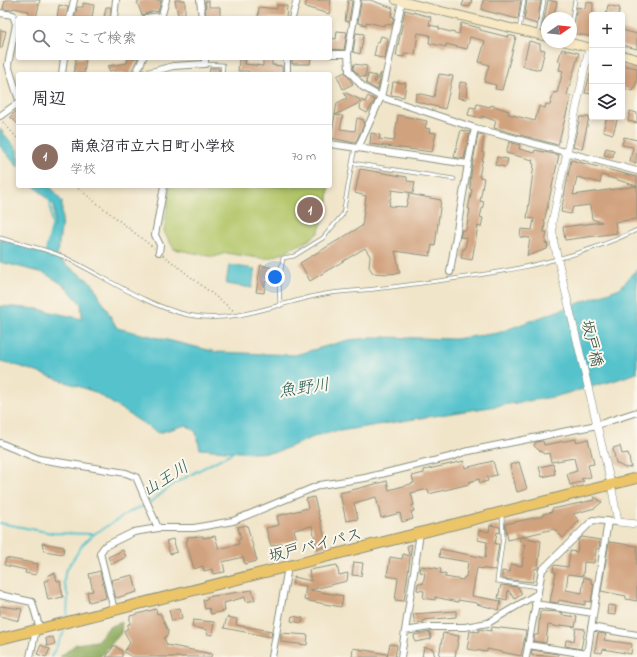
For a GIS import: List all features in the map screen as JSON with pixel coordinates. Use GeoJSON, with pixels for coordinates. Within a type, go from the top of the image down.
{"type":"FeatureCollection","features":[{"type":"Feature","properties":{"kind":"highway","name":"坂戸バイパス"},"geometry":{"type":"LineString","coordinates":[[0,639],[637,478]]}},
{"type":"Feature","properties":{"kind":"main road"},"geometry":{"type":"LineString","coordinates":[[399,1],[419,3],[541,36]]}},
{"type":"Feature","properties":{"kind":"main road"},"geometry":{"type":"LineString","coordinates":[[577,45],[589,48]]}},
{"type":"Feature","properties":{"kind":"main road"},"geometry":{"type":"LineString","coordinates":[[625,56],[637,59]]}},
{"type":"Feature","properties":{"kind":"street"},"geometry":{"type":"LineString","coordinates":[[70,16],[74,0]]}},
{"type":"Feature","properties":{"kind":"street"},"geometry":{"type":"LineString","coordinates":[[114,16],[116,0]]}},
{"type":"Feature","properties":{"kind":"street"},"geometry":{"type":"LineString","coordinates":[[161,16],[166,0]]}},
{"type":"Feature","properties":{"kind":"street"},"geometry":{"type":"LineString","coordinates":[[200,0],[202,16]]}},
{"type":"Feature","properties":{"kind":"street"},"geometry":{"type":"LineString","coordinates":[[293,16],[297,0]]}},
{"type":"Feature","properties":{"kind":"street"},"geometry":{"type":"LineString","coordinates":[[357,0],[348,54],[349,71],[363,87],[381,97],[475,128],[637,171]]}},
{"type":"Feature","properties":{"kind":"street"},"geometry":{"type":"LineString","coordinates":[[356,148],[381,97],[399,1]]}},
{"type":"Feature","properties":{"kind":"street"},"geometry":{"type":"LineString","coordinates":[[0,13],[13,16],[16,24],[8,65],[16,91]]}},
{"type":"Feature","properties":{"kind":"street","name":"坂戸橋"},"geometry":{"type":"LineString","coordinates":[[589,53],[552,223],[554,243],[611,484],[618,522]]}},
{"type":"Feature","properties":{"kind":"street"},"geometry":{"type":"LineString","coordinates":[[332,54],[348,54]]}},
{"type":"Feature","properties":{"kind":"street"},"geometry":{"type":"LineString","coordinates":[[62,72],[64,60]]}},
{"type":"Feature","properties":{"kind":"street"},"geometry":{"type":"LineString","coordinates":[[137,72],[142,60]]}},
{"type":"Feature","properties":{"kind":"street"},"geometry":{"type":"LineString","coordinates":[[286,72],[287,60]]}},
{"type":"Feature","properties":{"kind":"street"},"geometry":{"type":"LineString","coordinates":[[151,72],[173,66],[205,61]]}},
{"type":"Feature","properties":{"kind":"street"},"geometry":{"type":"LineString","coordinates":[[0,117],[16,105]]}},
{"type":"Feature","properties":{"kind":"street"},"geometry":{"type":"LineString","coordinates":[[450,272],[475,128]]}},
{"type":"Feature","properties":{"kind":"street"},"geometry":{"type":"LineString","coordinates":[[332,144],[468,164]]}},
{"type":"Feature","properties":{"kind":"street"},"geometry":{"type":"LineString","coordinates":[[159,252],[160,244],[155,235],[164,188]]}},
{"type":"Feature","properties":{"kind":"street"},"geometry":{"type":"LineString","coordinates":[[114,610],[100,553],[105,546],[134,532],[158,528],[194,528],[232,521],[320,485],[365,478],[454,456],[464,452],[597,425],[637,412]]}},
{"type":"Feature","properties":{"kind":"street"},"geometry":{"type":"LineString","coordinates":[[0,443],[39,459],[126,473],[136,477],[158,528]]}},
{"type":"Feature","properties":{"kind":"street"},"geometry":{"type":"LineString","coordinates":[[526,657],[542,570],[593,520],[637,524]]}},
{"type":"Feature","properties":{"kind":"street"},"geometry":{"type":"LineString","coordinates":[[528,645],[587,654],[608,521]]}},
{"type":"Feature","properties":{"kind":"street"},"geometry":{"type":"LineString","coordinates":[[401,657],[420,533]]}},
{"type":"Feature","properties":{"kind":"street"},"geometry":{"type":"LineString","coordinates":[[272,657],[288,567]]}},
{"type":"Feature","properties":{"kind":"street"},"geometry":{"type":"LineString","coordinates":[[405,631],[430,627],[465,627],[488,623],[537,594]]}},
{"type":"Feature","properties":{"kind":"street"},"geometry":{"type":"LineString","coordinates":[[0,595],[32,602],[38,630],[30,657]]}},
{"type":"Feature","properties":{"kind":"street"},"geometry":{"type":"LineString","coordinates":[[535,604],[593,613]]}},
{"type":"Feature","properties":{"kind":"street"},"geometry":{"type":"LineString","coordinates":[[591,627],[637,635]]}},
{"type":"Feature","properties":{"kind":"lane"},"geometry":{"type":"LineString","coordinates":[[519,30],[524,0]]}},
{"type":"Feature","properties":{"kind":"lane"},"geometry":{"type":"LineString","coordinates":[[538,35],[544,0]]}},
{"type":"Feature","properties":{"kind":"lane"},"geometry":{"type":"LineString","coordinates":[[573,12],[575,0]]}},
{"type":"Feature","properties":{"kind":"lane"},"geometry":{"type":"LineString","coordinates":[[205,61],[223,65],[222,72]]}},
{"type":"Feature","properties":{"kind":"lane"},"geometry":{"type":"LineString","coordinates":[[280,306],[279,280],[283,258],[294,256],[323,238],[343,214],[356,148]]}},
{"type":"Feature","properties":{"kind":"lane"},"geometry":{"type":"LineString","coordinates":[[352,163],[454,179]]}},
{"type":"Feature","properties":{"kind":"lane"},"geometry":{"type":"LineString","coordinates":[[0,238],[50,252],[172,311],[207,318],[280,306],[325,294],[496,274],[600,247],[637,230]]}},
{"type":"Feature","properties":{"kind":"lane"},"geometry":{"type":"LineString","coordinates":[[501,512],[504,537],[497,581],[538,587]]}},
{"type":"Feature","properties":{"kind":"path"},"geometry":{"type":"LineString","coordinates":[[0,117],[16,137]]}},
{"type":"Feature","properties":{"kind":"green space"},"geometry":{"type":"Polygon","coordinates":[[[170,188],[329,188],[327,210],[318,233],[309,240],[269,258],[226,253],[214,257],[174,249],[164,232],[170,188]]]}},
{"type":"Feature","properties":{"kind":"green space"},"geometry":{"type":"Polygon","coordinates":[[[122,622],[121,633],[100,657],[60,657],[76,644],[97,641],[109,627],[122,622]]]}},
{"type":"Feature","properties":{"kind":"water"},"geometry":{"type":"Polygon","coordinates":[[[0,129],[16,149],[16,165],[0,146],[0,129]]]}},
{"type":"Feature","properties":{"kind":"water","name":"魚野川"},"geometry":{"type":"Polygon","coordinates":[[[36,188],[52,188],[62,202],[62,221],[57,258],[92,283],[117,328],[217,352],[295,355],[348,340],[381,337],[454,339],[498,333],[620,288],[637,269],[637,373],[553,397],[321,434],[277,452],[253,453],[200,449],[196,432],[186,425],[158,433],[95,392],[19,366],[0,362],[0,306],[38,309],[82,319],[81,304],[64,285],[44,273],[0,262],[0,239],[45,254],[54,224],[54,205],[36,188]]]}},
{"type":"Feature","properties":{"kind":"water"},"geometry":{"type":"Polygon","coordinates":[[[229,265],[255,269],[252,288],[226,284],[229,265]]]}},
{"type":"Feature","properties":{"kind":"building"},"geometry":{"type":"Polygon","coordinates":[[[5,0],[40,0],[36,16],[28,16],[29,11],[13,8],[12,10],[3,9],[5,0]]]}},
{"type":"Feature","properties":{"kind":"building"},"geometry":{"type":"Polygon","coordinates":[[[143,0],[161,0],[158,12],[154,11],[142,15],[137,2],[143,0]]]}},
{"type":"Feature","properties":{"kind":"building"},"geometry":{"type":"Polygon","coordinates":[[[175,0],[185,0],[185,14],[178,15],[175,0]]]}},
{"type":"Feature","properties":{"kind":"building"},"geometry":{"type":"Polygon","coordinates":[[[307,0],[331,0],[329,14],[305,7],[307,0]]]}},
{"type":"Feature","properties":{"kind":"building"},"geometry":{"type":"Polygon","coordinates":[[[348,0],[352,0],[349,22],[345,21],[348,0]]]}},
{"type":"Feature","properties":{"kind":"building"},"geometry":{"type":"Polygon","coordinates":[[[361,0],[370,0],[393,8],[391,16],[394,17],[392,25],[384,24],[384,26],[366,22],[366,25],[358,23],[361,0]]]}},
{"type":"Feature","properties":{"kind":"building"},"geometry":{"type":"Polygon","coordinates":[[[464,0],[472,0],[470,7],[462,6],[464,0]]]}},
{"type":"Feature","properties":{"kind":"building"},"geometry":{"type":"Polygon","coordinates":[[[483,0],[521,0],[518,19],[482,10],[483,0]]]}},
{"type":"Feature","properties":{"kind":"building"},"geometry":{"type":"Polygon","coordinates":[[[527,0],[541,1],[537,24],[524,20],[527,0]]]}},
{"type":"Feature","properties":{"kind":"building"},"geometry":{"type":"Polygon","coordinates":[[[548,0],[557,2],[554,12],[546,12],[548,0]]]}},
{"type":"Feature","properties":{"kind":"building"},"geometry":{"type":"Polygon","coordinates":[[[205,1],[209,1],[209,7],[220,7],[220,16],[206,16],[205,1]]]}},
{"type":"Feature","properties":{"kind":"building"},"geometry":{"type":"Polygon","coordinates":[[[586,2],[593,3],[593,12],[589,12],[589,36],[577,34],[577,7],[585,9],[586,2]]]}},
{"type":"Feature","properties":{"kind":"building"},"geometry":{"type":"Polygon","coordinates":[[[83,3],[94,5],[92,16],[75,16],[77,7],[83,7],[83,3]]]}},
{"type":"Feature","properties":{"kind":"building"},"geometry":{"type":"Polygon","coordinates":[[[59,5],[68,7],[66,16],[57,16],[59,5]]]}},
{"type":"Feature","properties":{"kind":"building"},"geometry":{"type":"Polygon","coordinates":[[[277,5],[287,6],[286,16],[258,16],[259,7],[277,9],[277,5]]]}},
{"type":"Feature","properties":{"kind":"building"},"geometry":{"type":"Polygon","coordinates":[[[608,5],[620,8],[619,12],[607,12],[608,5]]]}},
{"type":"Feature","properties":{"kind":"building"},"geometry":{"type":"Polygon","coordinates":[[[106,7],[111,7],[110,16],[104,16],[106,7]]]}},
{"type":"Feature","properties":{"kind":"building"},"geometry":{"type":"Polygon","coordinates":[[[405,10],[431,17],[429,25],[459,34],[461,23],[480,28],[480,30],[508,37],[508,35],[516,37],[502,90],[495,89],[496,85],[484,82],[489,65],[479,62],[485,41],[470,37],[467,49],[446,44],[446,47],[429,43],[430,35],[418,33],[415,55],[405,53],[404,57],[396,56],[405,10]]]}},
{"type":"Feature","properties":{"kind":"building"},"geometry":{"type":"Polygon","coordinates":[[[0,30],[6,31],[2,48],[0,48],[0,30]]]}},
{"type":"Feature","properties":{"kind":"building"},"geometry":{"type":"Polygon","coordinates":[[[337,31],[347,32],[344,50],[332,49],[332,38],[336,39],[337,31]]]}},
{"type":"Feature","properties":{"kind":"building"},"geometry":{"type":"Polygon","coordinates":[[[625,31],[637,34],[637,49],[625,46],[625,31]]]}},
{"type":"Feature","properties":{"kind":"building"},"geometry":{"type":"Polygon","coordinates":[[[356,33],[364,34],[360,54],[353,52],[356,33]]]}},
{"type":"Feature","properties":{"kind":"building"},"geometry":{"type":"Polygon","coordinates":[[[381,36],[388,38],[385,59],[374,56],[377,42],[379,42],[381,36]]]}},
{"type":"Feature","properties":{"kind":"building"},"geometry":{"type":"Polygon","coordinates":[[[529,41],[540,44],[540,49],[545,50],[540,70],[523,66],[529,41]]]}},
{"type":"Feature","properties":{"kind":"building"},"geometry":{"type":"Polygon","coordinates":[[[562,49],[579,53],[567,95],[571,96],[558,145],[494,128],[496,121],[482,116],[482,118],[468,115],[470,107],[476,108],[477,104],[490,107],[491,105],[509,111],[508,114],[535,121],[539,106],[545,108],[546,104],[550,105],[554,92],[557,93],[563,71],[559,70],[561,62],[558,61],[562,49]]]}},
{"type":"Feature","properties":{"kind":"building"},"geometry":{"type":"Polygon","coordinates":[[[76,60],[86,60],[84,72],[74,72],[76,60]]]}},
{"type":"Feature","properties":{"kind":"building"},"geometry":{"type":"Polygon","coordinates":[[[128,60],[137,60],[131,72],[115,72],[115,70],[109,71],[108,66],[127,63],[128,60]]]}},
{"type":"Feature","properties":{"kind":"building"},"geometry":{"type":"Polygon","coordinates":[[[239,60],[246,60],[245,64],[263,66],[263,60],[272,60],[272,65],[282,66],[282,72],[238,71],[239,60]]]}},
{"type":"Feature","properties":{"kind":"building"},"geometry":{"type":"Polygon","coordinates":[[[292,60],[311,60],[310,64],[292,64],[292,60]]]}},
{"type":"Feature","properties":{"kind":"building"},"geometry":{"type":"Polygon","coordinates":[[[354,64],[367,66],[365,77],[360,76],[353,69],[354,64]]]}},
{"type":"Feature","properties":{"kind":"building"},"geometry":{"type":"Polygon","coordinates":[[[625,66],[637,68],[637,81],[633,91],[625,89],[625,66]]]}},
{"type":"Feature","properties":{"kind":"building"},"geometry":{"type":"Polygon","coordinates":[[[210,68],[219,68],[219,72],[209,72],[210,68]]]}},
{"type":"Feature","properties":{"kind":"building"},"geometry":{"type":"Polygon","coordinates":[[[345,72],[353,84],[343,89],[337,76],[345,72]]]}},
{"type":"Feature","properties":{"kind":"building"},"geometry":{"type":"Polygon","coordinates":[[[381,73],[378,90],[366,83],[368,74],[376,76],[374,82],[376,82],[381,73]]]}},
{"type":"Feature","properties":{"kind":"building"},"geometry":{"type":"Polygon","coordinates":[[[439,74],[453,76],[445,109],[415,101],[417,93],[434,97],[439,74]]]}},
{"type":"Feature","properties":{"kind":"building"},"geometry":{"type":"Polygon","coordinates":[[[589,78],[589,94],[585,93],[589,78]]]}},
{"type":"Feature","properties":{"kind":"building"},"geometry":{"type":"Polygon","coordinates":[[[393,82],[406,83],[404,97],[391,95],[393,82]]]}},
{"type":"Feature","properties":{"kind":"building"},"geometry":{"type":"Polygon","coordinates":[[[460,82],[467,83],[466,99],[458,98],[460,82]]]}},
{"type":"Feature","properties":{"kind":"building"},"geometry":{"type":"Polygon","coordinates":[[[344,92],[365,102],[368,96],[375,100],[367,113],[360,109],[361,102],[335,115],[343,116],[340,129],[355,131],[357,118],[364,120],[363,127],[355,143],[332,138],[332,132],[337,103],[347,98],[344,92]]]}},
{"type":"Feature","properties":{"kind":"building"},"geometry":{"type":"Polygon","coordinates":[[[16,111],[16,122],[10,117],[16,111]]]}},
{"type":"Feature","properties":{"kind":"building"},"geometry":{"type":"Polygon","coordinates":[[[630,111],[637,113],[637,123],[628,121],[630,111]]]}},
{"type":"Feature","properties":{"kind":"building"},"geometry":{"type":"Polygon","coordinates":[[[398,115],[427,121],[425,128],[430,129],[429,132],[436,133],[432,152],[370,144],[371,133],[380,135],[379,139],[394,141],[398,115]]]}},
{"type":"Feature","properties":{"kind":"building"},"geometry":{"type":"Polygon","coordinates":[[[580,117],[589,117],[582,149],[573,147],[580,117]]]}},
{"type":"Feature","properties":{"kind":"building"},"geometry":{"type":"Polygon","coordinates":[[[606,120],[617,120],[613,134],[603,131],[606,120]]]}},
{"type":"Feature","properties":{"kind":"building"},"geometry":{"type":"Polygon","coordinates":[[[461,130],[470,132],[464,159],[454,157],[461,130]]]}},
{"type":"Feature","properties":{"kind":"building"},"geometry":{"type":"Polygon","coordinates":[[[478,134],[484,135],[482,152],[484,153],[479,177],[484,178],[480,201],[484,202],[480,217],[483,218],[481,227],[478,226],[472,260],[461,258],[463,249],[465,249],[467,238],[460,237],[462,230],[466,230],[470,209],[468,209],[472,190],[470,189],[471,173],[478,134]]]}},
{"type":"Feature","properties":{"kind":"building"},"geometry":{"type":"Polygon","coordinates":[[[624,137],[637,140],[636,163],[630,161],[633,147],[622,145],[624,137]]]}},
{"type":"Feature","properties":{"kind":"building"},"geometry":{"type":"Polygon","coordinates":[[[509,142],[520,145],[519,149],[534,153],[535,150],[559,155],[544,222],[544,232],[547,232],[545,243],[548,244],[547,249],[527,256],[530,238],[520,237],[521,229],[532,230],[534,219],[527,218],[534,164],[532,163],[533,160],[506,153],[509,142]]]}},
{"type":"Feature","properties":{"kind":"building"},"geometry":{"type":"Polygon","coordinates":[[[606,148],[614,150],[613,157],[604,155],[606,148]]]}},
{"type":"Feature","properties":{"kind":"building"},"geometry":{"type":"Polygon","coordinates":[[[497,157],[508,159],[506,167],[495,165],[497,157]]]}},
{"type":"Feature","properties":{"kind":"building"},"geometry":{"type":"Polygon","coordinates":[[[571,160],[637,177],[637,186],[637,219],[615,222],[617,233],[565,240],[563,227],[602,222],[592,219],[590,205],[573,207],[571,214],[561,212],[571,160]],[[602,175],[600,183],[577,177],[573,195],[637,186],[602,175]]]}},
{"type":"Feature","properties":{"kind":"building"},"geometry":{"type":"Polygon","coordinates":[[[360,169],[407,177],[407,181],[415,182],[413,193],[392,190],[389,206],[406,207],[409,194],[441,200],[435,246],[432,245],[430,256],[395,251],[400,273],[388,274],[373,273],[369,267],[370,256],[365,248],[310,281],[300,263],[362,226],[366,196],[355,193],[360,169]]]}},
{"type":"Feature","properties":{"kind":"building"},"geometry":{"type":"Polygon","coordinates":[[[261,265],[277,269],[275,278],[266,277],[264,293],[256,292],[261,265]]]}},
{"type":"Feature","properties":{"kind":"building"},"geometry":{"type":"Polygon","coordinates":[[[576,439],[576,442],[588,439],[594,464],[588,465],[591,477],[581,479],[584,481],[570,485],[567,474],[577,471],[574,458],[551,462],[549,453],[544,454],[534,446],[536,442],[543,441],[544,445],[576,439]]]}},
{"type":"Feature","properties":{"kind":"building"},"geometry":{"type":"Polygon","coordinates":[[[620,446],[622,454],[628,453],[631,467],[625,468],[616,463],[613,448],[620,446]]]}},
{"type":"Feature","properties":{"kind":"building"},"geometry":{"type":"Polygon","coordinates":[[[464,461],[465,468],[493,461],[497,475],[487,477],[488,481],[480,483],[479,479],[469,482],[469,484],[429,494],[428,489],[411,493],[414,505],[412,505],[414,511],[411,512],[413,519],[402,522],[400,513],[381,518],[376,497],[354,503],[358,519],[346,521],[340,493],[387,481],[389,490],[414,483],[412,476],[424,473],[424,470],[464,461]]]}},
{"type":"Feature","properties":{"kind":"building"},"geometry":{"type":"Polygon","coordinates":[[[519,462],[527,489],[517,492],[510,465],[519,462]]]}},
{"type":"Feature","properties":{"kind":"building"},"geometry":{"type":"Polygon","coordinates":[[[553,464],[555,474],[542,477],[539,467],[553,464]]]}},
{"type":"Feature","properties":{"kind":"building"},"geometry":{"type":"Polygon","coordinates":[[[593,496],[602,502],[595,508],[573,514],[579,521],[563,538],[554,529],[520,537],[541,541],[538,569],[535,568],[533,582],[502,579],[502,571],[510,572],[511,564],[522,566],[525,544],[521,545],[519,537],[508,540],[505,524],[543,516],[543,514],[552,512],[552,509],[595,500],[593,496]]]}},
{"type":"Feature","properties":{"kind":"building"},"geometry":{"type":"Polygon","coordinates":[[[314,497],[327,546],[317,549],[312,526],[294,530],[297,540],[271,546],[266,528],[279,525],[277,516],[308,508],[306,499],[314,497]]]}},
{"type":"Feature","properties":{"kind":"building"},"geometry":{"type":"Polygon","coordinates":[[[247,525],[257,561],[245,564],[243,557],[223,562],[225,572],[213,574],[212,569],[204,571],[203,566],[194,569],[186,541],[188,541],[187,537],[203,536],[203,538],[215,536],[219,549],[239,544],[238,540],[241,539],[238,527],[247,525]]]}},
{"type":"Feature","properties":{"kind":"building"},"geometry":{"type":"Polygon","coordinates":[[[490,525],[500,527],[500,533],[497,532],[495,544],[499,544],[495,570],[477,568],[472,596],[501,601],[499,610],[477,603],[458,600],[458,602],[435,597],[435,600],[423,598],[424,591],[417,590],[418,583],[423,584],[425,573],[420,572],[421,566],[441,569],[440,573],[446,574],[445,577],[463,580],[464,577],[466,577],[468,562],[439,557],[440,549],[485,558],[487,542],[478,540],[479,530],[489,532],[490,525]]]}},
{"type":"Feature","properties":{"kind":"building"},"geometry":{"type":"Polygon","coordinates":[[[582,537],[600,540],[599,549],[596,549],[594,563],[584,562],[583,576],[568,574],[566,590],[582,593],[584,577],[591,579],[591,583],[594,584],[591,602],[585,601],[585,605],[559,600],[558,603],[550,602],[556,572],[553,572],[554,565],[568,567],[570,551],[577,552],[579,540],[582,537]]]}},
{"type":"Feature","properties":{"kind":"building"},"geometry":{"type":"Polygon","coordinates":[[[173,539],[177,552],[170,554],[166,541],[173,539]]]}},
{"type":"Feature","properties":{"kind":"building"},"geometry":{"type":"Polygon","coordinates":[[[609,542],[637,546],[637,601],[626,599],[626,596],[601,591],[609,542]]]}},
{"type":"Feature","properties":{"kind":"building"},"geometry":{"type":"Polygon","coordinates":[[[42,543],[64,547],[63,554],[44,551],[42,543]]]}},
{"type":"Feature","properties":{"kind":"building"},"geometry":{"type":"Polygon","coordinates":[[[412,544],[404,601],[395,600],[398,578],[387,576],[390,557],[402,559],[403,554],[409,556],[407,546],[412,544]]]}},
{"type":"Feature","properties":{"kind":"building"},"geometry":{"type":"Polygon","coordinates":[[[123,550],[126,557],[112,564],[108,557],[123,550]]]}},
{"type":"Feature","properties":{"kind":"building"},"geometry":{"type":"Polygon","coordinates":[[[6,558],[38,564],[36,575],[25,573],[26,570],[4,565],[6,558]]]}},
{"type":"Feature","properties":{"kind":"building"},"geometry":{"type":"Polygon","coordinates":[[[354,562],[363,563],[361,576],[352,575],[354,562]]]}},
{"type":"Feature","properties":{"kind":"building"},"geometry":{"type":"Polygon","coordinates":[[[337,565],[339,575],[348,573],[347,581],[310,590],[343,596],[341,607],[304,600],[306,586],[292,584],[294,577],[311,581],[309,570],[337,565]]]}},
{"type":"Feature","properties":{"kind":"building"},"geometry":{"type":"Polygon","coordinates":[[[100,571],[106,598],[89,602],[87,592],[93,591],[89,574],[100,571]]]}},
{"type":"Feature","properties":{"kind":"building"},"geometry":{"type":"Polygon","coordinates":[[[55,573],[57,581],[60,581],[63,597],[48,600],[44,581],[49,580],[48,575],[55,573]]]}},
{"type":"Feature","properties":{"kind":"building"},"geometry":{"type":"Polygon","coordinates":[[[133,575],[137,592],[116,598],[111,580],[133,575]]]}},
{"type":"Feature","properties":{"kind":"building"},"geometry":{"type":"Polygon","coordinates":[[[501,585],[518,587],[522,594],[515,599],[508,590],[507,600],[498,598],[501,585]]]}},
{"type":"Feature","properties":{"kind":"building"},"geometry":{"type":"Polygon","coordinates":[[[252,590],[255,600],[246,602],[245,597],[224,603],[225,611],[211,614],[209,608],[205,609],[203,600],[207,599],[207,597],[252,590]]]}},
{"type":"Feature","properties":{"kind":"building"},"geometry":{"type":"Polygon","coordinates":[[[608,605],[616,606],[615,615],[607,614],[608,605]]]}},
{"type":"Feature","properties":{"kind":"building"},"geometry":{"type":"Polygon","coordinates":[[[0,606],[22,609],[19,621],[0,616],[0,606]]]}},
{"type":"Feature","properties":{"kind":"building"},"geometry":{"type":"Polygon","coordinates":[[[180,608],[182,618],[172,621],[169,610],[180,608]]]}},
{"type":"Feature","properties":{"kind":"building"},"geometry":{"type":"Polygon","coordinates":[[[156,609],[157,614],[160,613],[168,631],[167,636],[164,638],[167,645],[212,654],[211,657],[132,657],[124,652],[130,643],[124,631],[128,628],[128,624],[130,624],[130,616],[156,609]]]}},
{"type":"Feature","properties":{"kind":"building"},"geometry":{"type":"Polygon","coordinates":[[[456,611],[456,617],[424,620],[424,622],[415,623],[413,614],[456,611]]]}},
{"type":"Feature","properties":{"kind":"building"},"geometry":{"type":"Polygon","coordinates":[[[540,611],[558,612],[563,613],[562,615],[577,617],[575,627],[548,625],[546,643],[533,641],[535,635],[538,635],[540,611]]]}},
{"type":"Feature","properties":{"kind":"building"},"geometry":{"type":"Polygon","coordinates":[[[292,616],[303,618],[302,623],[291,621],[292,616]]]}},
{"type":"Feature","properties":{"kind":"building"},"geometry":{"type":"Polygon","coordinates":[[[227,617],[237,619],[236,625],[272,631],[271,637],[224,628],[227,617]]]}},
{"type":"Feature","properties":{"kind":"building"},"geometry":{"type":"Polygon","coordinates":[[[193,620],[214,622],[212,635],[207,634],[207,630],[192,627],[193,620]]]}},
{"type":"Feature","properties":{"kind":"building"},"geometry":{"type":"Polygon","coordinates":[[[492,627],[526,631],[521,656],[487,649],[487,652],[467,649],[470,631],[479,632],[479,629],[491,631],[492,627]]]}},
{"type":"Feature","properties":{"kind":"building"},"geometry":{"type":"Polygon","coordinates":[[[576,628],[585,629],[581,649],[565,646],[566,640],[574,641],[576,628]]]}},
{"type":"Feature","properties":{"kind":"building"},"geometry":{"type":"Polygon","coordinates":[[[430,632],[431,639],[415,642],[414,635],[430,632]]]}},
{"type":"Feature","properties":{"kind":"building"},"geometry":{"type":"Polygon","coordinates":[[[281,633],[308,635],[307,645],[281,642],[281,633]]]}},
{"type":"Feature","properties":{"kind":"building"},"geometry":{"type":"Polygon","coordinates":[[[443,633],[459,636],[455,657],[439,657],[443,633]]]}},
{"type":"Feature","properties":{"kind":"building"},"geometry":{"type":"Polygon","coordinates":[[[598,633],[606,634],[604,640],[632,644],[631,654],[603,649],[602,653],[595,652],[598,633]]]}},
{"type":"Feature","properties":{"kind":"building"},"geometry":{"type":"Polygon","coordinates":[[[53,637],[55,644],[47,646],[46,638],[53,637]]]}},
{"type":"Feature","properties":{"kind":"building"},"geometry":{"type":"Polygon","coordinates":[[[390,644],[397,645],[395,657],[387,657],[390,644]]]}},
{"type":"Feature","properties":{"kind":"building"},"geometry":{"type":"Polygon","coordinates":[[[41,645],[50,649],[46,657],[37,654],[41,645]]]}},
{"type":"Feature","properties":{"kind":"building"},"geometry":{"type":"Polygon","coordinates":[[[114,645],[122,651],[122,657],[106,657],[114,645]]]}},
{"type":"Feature","properties":{"kind":"building"},"geometry":{"type":"Polygon","coordinates":[[[424,647],[433,649],[435,657],[422,657],[424,647]]]}},
{"type":"Feature","properties":{"kind":"building"},"geometry":{"type":"Polygon","coordinates":[[[353,648],[387,654],[387,657],[352,657],[353,648]]]}},
{"type":"Feature","properties":{"kind":"building"},"geometry":{"type":"Polygon","coordinates":[[[532,650],[558,654],[558,657],[531,655],[532,650]]]}},
{"type":"Feature","properties":{"kind":"waterway"},"geometry":{"type":"LineString","coordinates":[[46,250],[52,226],[50,200]]}},
{"type":"Feature","properties":{"kind":"waterway","name":"山王川"},"geometry":{"type":"LineString","coordinates":[[67,617],[68,596],[64,583],[65,572],[83,544],[94,534],[133,510],[147,505],[175,483],[237,450]]}},
{"type":"Feature","properties":{"kind":"waterway","name":"山王川"},"geometry":{"type":"LineString","coordinates":[[0,523],[52,533],[94,534]]}},
{"type":"Feature","properties":{"kind":"waterway"},"geometry":{"type":"LineString","coordinates":[[51,657],[64,632]]}},
{"type":"Feature","properties":{"kind":"place","name":"南魚沼市立六日町小学校"},"geometry":{"type":"Point","coordinates":[310,210]}}]}
